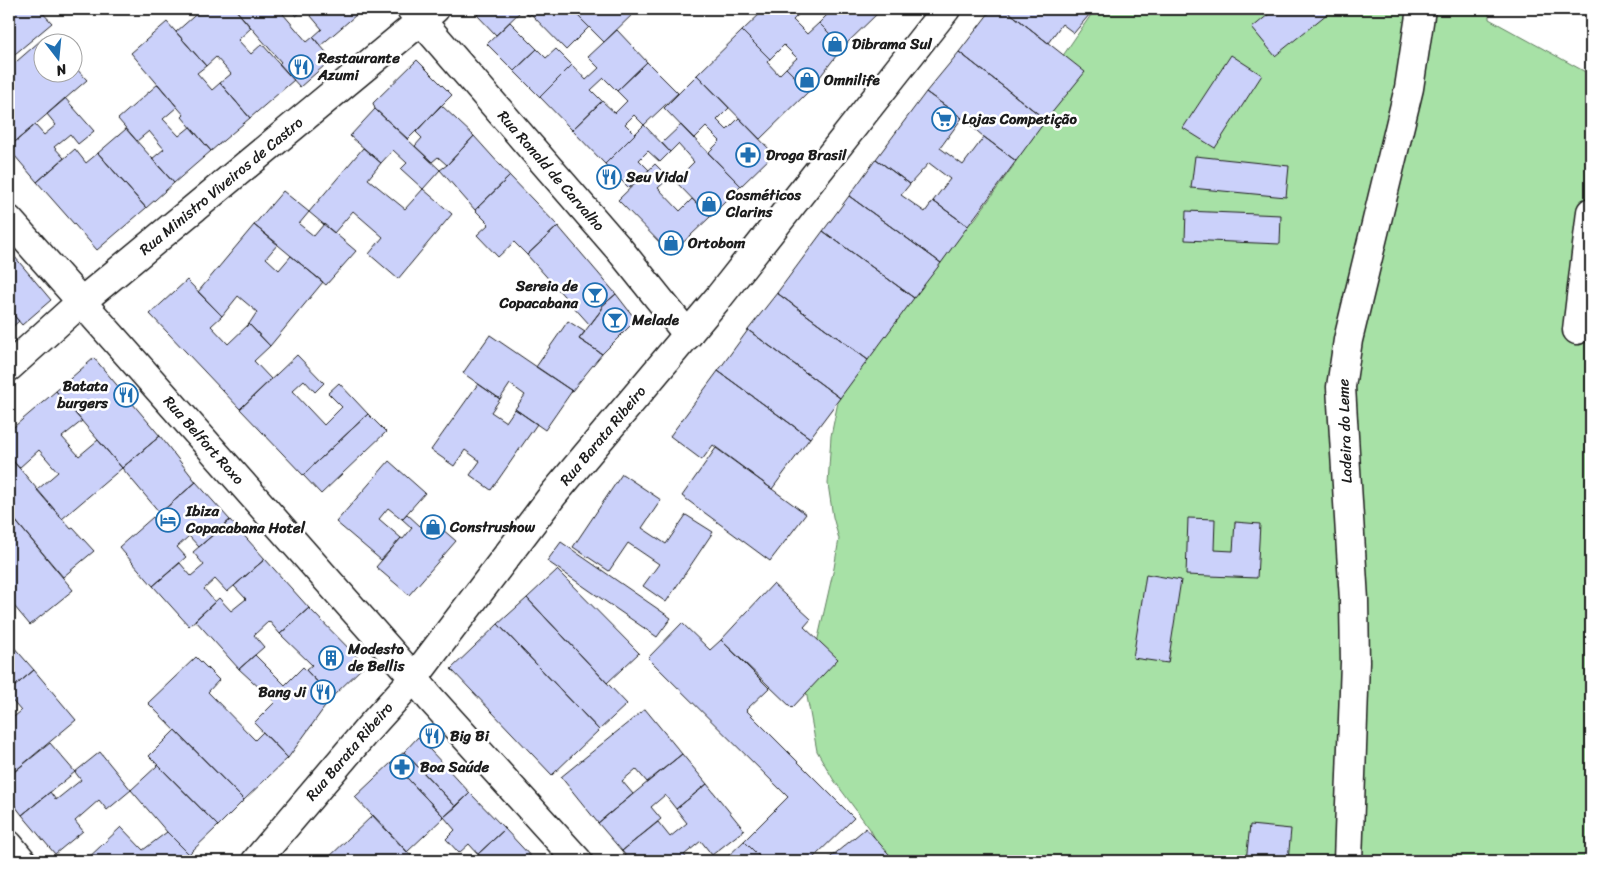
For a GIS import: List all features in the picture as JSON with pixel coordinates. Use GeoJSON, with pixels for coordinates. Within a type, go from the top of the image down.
{"type":"FeatureCollection","features":[{"type":"Feature","properties":{"kind":"street","name":"Rua Barata Ribeiro"},"geometry":{"type":"LineString","coordinates":[[256,861],[414,678],[553,495],[688,335],[946,9]]}},
{"type":"Feature","properties":{"kind":"street","name":"Ladeira do Leme"},"geometry":{"type":"LineString","coordinates":[[1348,861],[1355,662],[1354,600],[1341,387],[1348,340],[1409,88],[1420,9]]}},
{"type":"Feature","properties":{"kind":"street","name":"Rua Ronald de Carvalho"},"geometry":{"type":"LineString","coordinates":[[423,13],[619,248],[688,335]]}},
{"type":"Feature","properties":{"kind":"street","name":"Rua Ministro Viveiros de Castro"},"geometry":{"type":"LineString","coordinates":[[9,367],[81,302],[423,13]]}},
{"type":"Feature","properties":{"kind":"street"},"geometry":{"type":"LineString","coordinates":[[1577,330],[1591,212]]}},
{"type":"Feature","properties":{"kind":"street","name":"Rua Belfort Roxo"},"geometry":{"type":"LineString","coordinates":[[9,220],[430,698],[578,861]]}},
{"type":"Feature","properties":{"kind":"street"},"geometry":{"type":"LineString","coordinates":[[9,845],[22,861]]}},
{"type":"Feature","properties":{"kind":"green space"},"geometry":{"type":"Polygon","coordinates":[[[1095,9],[1489,9],[1489,19],[1591,75],[1591,861],[887,861],[870,829],[833,779],[817,751],[806,691],[839,539],[833,517],[828,484],[831,436],[840,392],[963,229],[975,219],[1014,165],[1004,156],[1062,57],[1095,9]]]}},
{"type":"Feature","properties":{"kind":"building"},"geometry":{"type":"Polygon","coordinates":[[[9,9],[39,9],[52,23],[41,32],[32,32],[32,40],[9,59],[9,9]]]}},
{"type":"Feature","properties":{"kind":"building"},"geometry":{"type":"Polygon","coordinates":[[[202,9],[235,9],[251,28],[238,40],[251,54],[262,44],[294,80],[250,118],[220,83],[231,74],[216,57],[206,66],[176,32],[202,9]]]}},
{"type":"Feature","properties":{"kind":"building"},"geometry":{"type":"Polygon","coordinates":[[[290,9],[283,14],[307,42],[313,37],[332,59],[300,87],[236,10],[290,9]]]}},
{"type":"Feature","properties":{"kind":"building"},"geometry":{"type":"Polygon","coordinates":[[[290,9],[305,9],[296,16],[290,9]]]}},
{"type":"Feature","properties":{"kind":"building"},"geometry":{"type":"Polygon","coordinates":[[[305,9],[363,9],[320,46],[313,37],[322,29],[305,9]]]}},
{"type":"Feature","properties":{"kind":"building"},"geometry":{"type":"Polygon","coordinates":[[[483,9],[522,10],[496,35],[477,15],[483,9]]]}},
{"type":"Feature","properties":{"kind":"building"},"geometry":{"type":"Polygon","coordinates":[[[521,9],[571,9],[589,27],[566,50],[531,14],[529,16],[521,9]]]}},
{"type":"Feature","properties":{"kind":"building"},"geometry":{"type":"Polygon","coordinates":[[[571,9],[638,9],[604,42],[571,9]]]}},
{"type":"Feature","properties":{"kind":"building"},"geometry":{"type":"Polygon","coordinates":[[[765,9],[799,9],[802,11],[793,20],[807,34],[819,23],[843,47],[809,91],[786,68],[797,58],[784,45],[770,59],[742,31],[765,9]]]}},
{"type":"Feature","properties":{"kind":"building"},"geometry":{"type":"Polygon","coordinates":[[[831,9],[881,10],[843,47],[819,23],[831,9]]]}},
{"type":"Feature","properties":{"kind":"building"},"geometry":{"type":"Polygon","coordinates":[[[992,9],[1005,9],[1085,72],[1046,120],[959,52],[992,9]]]}},
{"type":"Feature","properties":{"kind":"building"},"geometry":{"type":"Polygon","coordinates":[[[1005,9],[1081,9],[1089,15],[1074,33],[1062,24],[1048,43],[1005,9]]]}},
{"type":"Feature","properties":{"kind":"building"},"geometry":{"type":"Polygon","coordinates":[[[1275,9],[1333,9],[1275,56],[1252,28],[1275,9]]]}},
{"type":"Feature","properties":{"kind":"building"},"geometry":{"type":"Polygon","coordinates":[[[167,22],[206,66],[197,73],[212,90],[220,83],[250,118],[211,151],[182,117],[184,115],[131,53],[167,22]]]}},
{"type":"Feature","properties":{"kind":"building"},"geometry":{"type":"Polygon","coordinates":[[[510,22],[537,49],[514,71],[487,44],[510,22]]]}},
{"type":"Feature","properties":{"kind":"building"},"geometry":{"type":"Polygon","coordinates":[[[617,30],[647,62],[617,91],[604,78],[591,90],[602,101],[572,130],[540,97],[572,65],[586,80],[599,68],[588,57],[617,30]]]}},
{"type":"Feature","properties":{"kind":"building"},"geometry":{"type":"Polygon","coordinates":[[[742,31],[770,59],[767,62],[779,75],[786,68],[809,91],[760,139],[697,75],[742,31]]]}},
{"type":"Feature","properties":{"kind":"building"},"geometry":{"type":"Polygon","coordinates":[[[32,48],[32,82],[82,82],[82,75],[87,80],[9,147],[9,68],[32,48]]]}},
{"type":"Feature","properties":{"kind":"building"},"geometry":{"type":"Polygon","coordinates":[[[537,49],[546,58],[556,49],[572,65],[540,97],[514,71],[537,49]]]}},
{"type":"Feature","properties":{"kind":"building"},"geometry":{"type":"Polygon","coordinates":[[[959,52],[1046,120],[1016,161],[926,92],[959,52]]]}},
{"type":"Feature","properties":{"kind":"building"},"geometry":{"type":"Polygon","coordinates":[[[1231,55],[1262,75],[1215,148],[1183,128],[1231,55]]]}},
{"type":"Feature","properties":{"kind":"building"},"geometry":{"type":"Polygon","coordinates":[[[417,60],[452,95],[408,139],[375,109],[373,103],[417,60]]]}},
{"type":"Feature","properties":{"kind":"building"},"geometry":{"type":"Polygon","coordinates":[[[647,62],[678,93],[644,125],[634,115],[625,124],[635,134],[605,164],[572,130],[602,101],[615,113],[627,101],[617,91],[647,62]]]}},
{"type":"Feature","properties":{"kind":"building"},"geometry":{"type":"Polygon","coordinates":[[[697,75],[729,108],[717,120],[727,130],[739,118],[774,154],[741,186],[708,153],[720,141],[706,127],[694,139],[664,108],[697,75]]]}},
{"type":"Feature","properties":{"kind":"building"},"geometry":{"type":"Polygon","coordinates":[[[158,84],[177,107],[163,119],[179,136],[190,127],[211,151],[174,183],[152,159],[164,149],[149,131],[137,141],[118,119],[158,84]]]}},
{"type":"Feature","properties":{"kind":"building"},"geometry":{"type":"Polygon","coordinates":[[[926,92],[962,118],[940,148],[963,165],[984,137],[1016,161],[968,226],[933,201],[950,179],[929,163],[910,184],[876,159],[926,92]]]}},
{"type":"Feature","properties":{"kind":"building"},"geometry":{"type":"Polygon","coordinates":[[[65,98],[94,131],[78,144],[70,134],[54,147],[64,158],[37,182],[9,147],[35,125],[44,135],[56,125],[47,114],[65,98]]]}},
{"type":"Feature","properties":{"kind":"building"},"geometry":{"type":"Polygon","coordinates":[[[441,105],[474,136],[447,165],[438,157],[432,162],[415,146],[422,138],[416,132],[441,105]]]}},
{"type":"Feature","properties":{"kind":"building"},"geometry":{"type":"Polygon","coordinates":[[[375,109],[440,170],[423,189],[401,169],[407,163],[393,150],[381,163],[350,136],[375,109]]]}},
{"type":"Feature","properties":{"kind":"building"},"geometry":{"type":"Polygon","coordinates":[[[644,125],[670,152],[660,162],[648,151],[639,160],[649,170],[629,188],[605,164],[644,125]]]}},
{"type":"Feature","properties":{"kind":"building"},"geometry":{"type":"Polygon","coordinates":[[[681,125],[741,186],[710,217],[675,181],[694,162],[678,144],[670,152],[662,143],[681,125]]]}},
{"type":"Feature","properties":{"kind":"building"},"geometry":{"type":"Polygon","coordinates":[[[126,129],[174,183],[146,208],[98,153],[126,129]]]}},
{"type":"Feature","properties":{"kind":"building"},"geometry":{"type":"Polygon","coordinates":[[[474,136],[510,176],[475,210],[440,170],[474,136]]]}},
{"type":"Feature","properties":{"kind":"building"},"geometry":{"type":"Polygon","coordinates":[[[363,148],[381,163],[368,179],[405,209],[423,189],[452,214],[398,279],[369,254],[383,237],[353,211],[334,233],[309,212],[363,148]]]}},
{"type":"Feature","properties":{"kind":"building"},"geometry":{"type":"Polygon","coordinates":[[[75,149],[86,163],[98,153],[146,208],[97,250],[37,182],[75,149]]]}},
{"type":"Feature","properties":{"kind":"building"},"geometry":{"type":"Polygon","coordinates":[[[1195,156],[1289,166],[1286,197],[1191,188],[1195,156]]]}},
{"type":"Feature","properties":{"kind":"building"},"geometry":{"type":"Polygon","coordinates":[[[876,159],[910,184],[901,195],[925,212],[933,201],[968,226],[941,263],[849,196],[876,159]]]}},
{"type":"Feature","properties":{"kind":"building"},"geometry":{"type":"Polygon","coordinates":[[[655,164],[669,178],[658,188],[680,211],[692,199],[710,217],[671,254],[618,200],[655,164]]]}},
{"type":"Feature","properties":{"kind":"building"},"geometry":{"type":"Polygon","coordinates":[[[510,176],[558,226],[527,255],[514,242],[498,257],[477,235],[489,224],[475,210],[510,176]]]}},
{"type":"Feature","properties":{"kind":"building"},"geometry":{"type":"Polygon","coordinates":[[[283,191],[309,212],[299,224],[314,236],[324,224],[356,251],[326,285],[254,225],[283,191]]]}},
{"type":"Feature","properties":{"kind":"building"},"geometry":{"type":"Polygon","coordinates":[[[849,196],[941,263],[914,298],[823,231],[849,196]]]}},
{"type":"Feature","properties":{"kind":"building"},"geometry":{"type":"Polygon","coordinates":[[[1186,211],[1281,215],[1280,244],[1185,240],[1186,211]]]}},
{"type":"Feature","properties":{"kind":"building"},"geometry":{"type":"Polygon","coordinates":[[[254,225],[278,244],[266,258],[279,270],[291,256],[323,282],[270,346],[249,324],[257,312],[238,296],[222,316],[198,292],[254,225]]]}},
{"type":"Feature","properties":{"kind":"building"},"geometry":{"type":"Polygon","coordinates":[[[558,226],[616,294],[602,306],[602,309],[590,325],[527,255],[558,226]]]}},
{"type":"Feature","properties":{"kind":"building"},"geometry":{"type":"Polygon","coordinates":[[[823,231],[914,298],[868,360],[777,293],[823,231]]]}},
{"type":"Feature","properties":{"kind":"building"},"geometry":{"type":"Polygon","coordinates":[[[9,250],[51,300],[22,325],[9,310],[9,250]]]}},
{"type":"Feature","properties":{"kind":"building"},"geometry":{"type":"Polygon","coordinates":[[[187,280],[222,316],[211,326],[228,344],[249,324],[270,346],[254,361],[271,379],[240,409],[150,314],[187,280]]]}},
{"type":"Feature","properties":{"kind":"building"},"geometry":{"type":"Polygon","coordinates":[[[777,293],[868,360],[840,398],[748,330],[777,293]]]}},
{"type":"Feature","properties":{"kind":"building"},"geometry":{"type":"Polygon","coordinates":[[[616,294],[636,320],[602,354],[579,339],[602,309],[602,306],[616,294]]]}},
{"type":"Feature","properties":{"kind":"building"},"geometry":{"type":"Polygon","coordinates":[[[9,310],[19,321],[9,330],[9,310]]]}},
{"type":"Feature","properties":{"kind":"building"},"geometry":{"type":"Polygon","coordinates":[[[568,321],[585,332],[579,339],[602,354],[572,391],[536,367],[568,321]]]}},
{"type":"Feature","properties":{"kind":"building"},"geometry":{"type":"Polygon","coordinates":[[[748,330],[840,398],[810,438],[718,371],[748,330]]]}},
{"type":"Feature","properties":{"kind":"building"},"geometry":{"type":"Polygon","coordinates":[[[490,335],[572,391],[545,430],[515,409],[525,395],[510,384],[500,399],[463,373],[490,335]]]}},
{"type":"Feature","properties":{"kind":"building"},"geometry":{"type":"Polygon","coordinates":[[[297,355],[324,383],[315,392],[304,380],[292,391],[324,425],[342,407],[328,393],[339,383],[368,414],[303,475],[240,409],[297,355]]]}},
{"type":"Feature","properties":{"kind":"building"},"geometry":{"type":"Polygon","coordinates":[[[94,358],[160,436],[122,468],[56,391],[94,358]]]}},
{"type":"Feature","properties":{"kind":"building"},"geometry":{"type":"Polygon","coordinates":[[[718,371],[810,438],[772,489],[713,445],[702,460],[670,436],[718,371]]]}},
{"type":"Feature","properties":{"kind":"building"},"geometry":{"type":"Polygon","coordinates":[[[478,384],[500,399],[491,412],[506,422],[515,409],[537,424],[491,490],[470,475],[480,461],[465,450],[454,466],[431,450],[478,384]]]}},
{"type":"Feature","properties":{"kind":"building"},"geometry":{"type":"Polygon","coordinates":[[[56,391],[82,421],[62,437],[79,456],[98,440],[122,468],[62,519],[37,490],[58,472],[39,450],[19,468],[9,456],[9,431],[56,391]]]}},
{"type":"Feature","properties":{"kind":"building"},"geometry":{"type":"Polygon","coordinates":[[[368,414],[386,432],[321,494],[303,475],[368,414]]]}},
{"type":"Feature","properties":{"kind":"building"},"geometry":{"type":"Polygon","coordinates":[[[160,436],[196,482],[160,513],[122,468],[160,436]]]}},
{"type":"Feature","properties":{"kind":"building"},"geometry":{"type":"Polygon","coordinates":[[[716,448],[806,514],[770,561],[682,496],[716,448]]]}},
{"type":"Feature","properties":{"kind":"building"},"geometry":{"type":"Polygon","coordinates":[[[9,456],[71,529],[73,528],[94,551],[63,577],[9,513],[9,456]]]}},
{"type":"Feature","properties":{"kind":"building"},"geometry":{"type":"Polygon","coordinates":[[[389,461],[425,493],[402,519],[388,508],[379,519],[401,538],[381,560],[336,522],[389,461]]]}},
{"type":"Feature","properties":{"kind":"building"},"geometry":{"type":"Polygon","coordinates":[[[622,474],[661,500],[642,528],[666,544],[686,515],[713,532],[666,602],[643,586],[659,564],[628,543],[609,571],[573,547],[622,474]]]}},
{"type":"Feature","properties":{"kind":"building"},"geometry":{"type":"Polygon","coordinates":[[[196,482],[230,520],[199,547],[189,536],[177,547],[186,557],[153,586],[119,547],[153,517],[166,532],[172,526],[160,513],[196,482]]]}},
{"type":"Feature","properties":{"kind":"building"},"geometry":{"type":"Polygon","coordinates":[[[9,513],[73,590],[30,625],[9,600],[9,513]]]}},
{"type":"Feature","properties":{"kind":"building"},"geometry":{"type":"Polygon","coordinates":[[[407,514],[420,526],[428,517],[456,541],[409,595],[376,567],[412,528],[402,519],[407,514]]]}},
{"type":"Feature","properties":{"kind":"building"},"geometry":{"type":"Polygon","coordinates":[[[1188,518],[1215,519],[1214,550],[1233,551],[1235,522],[1260,524],[1257,578],[1186,575],[1188,518]]]}},
{"type":"Feature","properties":{"kind":"building"},"geometry":{"type":"Polygon","coordinates":[[[230,520],[265,559],[227,592],[215,579],[204,589],[215,602],[189,626],[153,586],[180,563],[191,576],[204,565],[193,552],[230,520]]]}},
{"type":"Feature","properties":{"kind":"building"},"geometry":{"type":"Polygon","coordinates":[[[561,542],[671,618],[657,637],[547,561],[561,542]]]}},
{"type":"Feature","properties":{"kind":"building"},"geometry":{"type":"Polygon","coordinates":[[[265,559],[309,608],[280,634],[269,621],[254,635],[264,647],[239,669],[195,620],[219,598],[231,611],[246,599],[234,586],[265,559]]]}},
{"type":"Feature","properties":{"kind":"building"},"geometry":{"type":"Polygon","coordinates":[[[557,570],[639,653],[607,683],[527,598],[557,570]]]}},
{"type":"Feature","properties":{"kind":"building"},"geometry":{"type":"Polygon","coordinates":[[[1146,574],[1181,580],[1168,663],[1133,658],[1146,574]]]}},
{"type":"Feature","properties":{"kind":"building"},"geometry":{"type":"Polygon","coordinates":[[[773,584],[811,619],[804,627],[838,659],[792,708],[721,640],[773,584]]]}},
{"type":"Feature","properties":{"kind":"building"},"geometry":{"type":"Polygon","coordinates":[[[527,598],[627,704],[599,730],[498,624],[527,598]]]}},
{"type":"Feature","properties":{"kind":"building","name":"Modesto de Bellis"},"geometry":{"type":"Polygon","coordinates":[[[309,608],[365,665],[332,697],[306,670],[312,665],[280,634],[309,608]]]}},
{"type":"Feature","properties":{"kind":"building"},"geometry":{"type":"Polygon","coordinates":[[[682,623],[710,650],[721,640],[769,688],[746,710],[854,818],[810,861],[764,861],[744,841],[788,797],[648,658],[682,623]]]}},
{"type":"Feature","properties":{"kind":"building"},"geometry":{"type":"Polygon","coordinates":[[[498,624],[599,730],[552,775],[451,669],[498,624]]]}},
{"type":"Feature","properties":{"kind":"building"},"geometry":{"type":"Polygon","coordinates":[[[12,645],[34,670],[9,691],[9,648],[12,645]]]}},
{"type":"Feature","properties":{"kind":"building"},"geometry":{"type":"Polygon","coordinates":[[[255,655],[285,685],[303,667],[332,697],[288,758],[254,723],[275,702],[239,669],[255,655]]]}},
{"type":"Feature","properties":{"kind":"building"},"geometry":{"type":"Polygon","coordinates":[[[196,657],[219,680],[208,692],[255,740],[263,732],[288,758],[244,800],[148,703],[196,657]]]}},
{"type":"Feature","properties":{"kind":"building"},"geometry":{"type":"Polygon","coordinates":[[[34,670],[76,720],[9,776],[9,721],[21,711],[9,697],[9,691],[34,670]]]}},
{"type":"Feature","properties":{"kind":"building"},"geometry":{"type":"Polygon","coordinates":[[[645,709],[682,754],[647,782],[636,769],[622,781],[633,794],[598,823],[561,777],[645,709]]]}},
{"type":"Feature","properties":{"kind":"building"},"geometry":{"type":"Polygon","coordinates":[[[175,730],[244,800],[218,826],[149,756],[175,730]]]}},
{"type":"Feature","properties":{"kind":"building"},"geometry":{"type":"Polygon","coordinates":[[[418,737],[470,793],[456,807],[404,752],[418,737]]]}},
{"type":"Feature","properties":{"kind":"building"},"geometry":{"type":"Polygon","coordinates":[[[50,743],[75,772],[22,815],[9,798],[9,776],[50,743]]]}},
{"type":"Feature","properties":{"kind":"building"},"geometry":{"type":"Polygon","coordinates":[[[100,752],[131,790],[107,810],[99,800],[75,821],[83,831],[55,854],[22,815],[50,792],[56,800],[81,780],[75,772],[100,752]]]}},
{"type":"Feature","properties":{"kind":"building"},"geometry":{"type":"Polygon","coordinates":[[[404,752],[456,807],[444,817],[392,762],[404,752]]]}},
{"type":"Feature","properties":{"kind":"building"},"geometry":{"type":"Polygon","coordinates":[[[682,754],[707,784],[676,809],[665,795],[651,807],[661,819],[622,851],[598,823],[682,754]]]}},
{"type":"Feature","properties":{"kind":"building"},"geometry":{"type":"Polygon","coordinates":[[[392,762],[444,817],[407,852],[355,797],[392,762]]]}},
{"type":"Feature","properties":{"kind":"building"},"geometry":{"type":"Polygon","coordinates":[[[158,765],[218,826],[189,854],[167,832],[131,790],[158,765]]]}},
{"type":"Feature","properties":{"kind":"building"},"geometry":{"type":"Polygon","coordinates":[[[707,784],[744,830],[712,855],[701,841],[684,855],[689,861],[630,861],[622,851],[658,822],[670,837],[687,823],[676,809],[707,784]]]}},
{"type":"Feature","properties":{"kind":"building"},"geometry":{"type":"Polygon","coordinates":[[[470,793],[505,829],[478,854],[469,844],[459,853],[446,839],[455,830],[444,817],[470,793]]]}},
{"type":"Feature","properties":{"kind":"building"},"geometry":{"type":"Polygon","coordinates":[[[373,815],[416,861],[325,861],[373,815]]]}},
{"type":"Feature","properties":{"kind":"building"},"geometry":{"type":"Polygon","coordinates":[[[1250,825],[1291,829],[1288,861],[1246,861],[1250,825]]]}},
{"type":"Feature","properties":{"kind":"building"},"geometry":{"type":"Polygon","coordinates":[[[121,827],[143,850],[167,832],[189,854],[185,861],[85,861],[121,827]]]}},
{"type":"Feature","properties":{"kind":"building"},"geometry":{"type":"Polygon","coordinates":[[[866,828],[895,861],[826,861],[866,828]]]}},
{"type":"Feature","properties":{"kind":"building"},"geometry":{"type":"Polygon","coordinates":[[[505,829],[535,861],[485,861],[478,854],[505,829]]]}},
{"type":"Feature","properties":{"kind":"building"},"geometry":{"type":"Polygon","coordinates":[[[744,841],[764,861],[723,861],[744,841]]]}},
{"type":"Feature","properties":{"kind":"place","name":"Dibrama Sul"},"geometry":{"type":"Point","coordinates":[835,44]}},
{"type":"Feature","properties":{"kind":"place","name":"Restaurante Azumi"},"geometry":{"type":"Point","coordinates":[301,67]}},
{"type":"Feature","properties":{"kind":"place","name":"Omnilife"},"geometry":{"type":"Point","coordinates":[807,80]}},
{"type":"Feature","properties":{"kind":"place","name":"Lojas Competição"},"geometry":{"type":"Point","coordinates":[944,119]}},
{"type":"Feature","properties":{"kind":"place","name":"Droga Brasil"},"geometry":{"type":"Point","coordinates":[748,155]}},
{"type":"Feature","properties":{"kind":"place","name":"Seu Vidal"},"geometry":{"type":"Point","coordinates":[609,177]}},
{"type":"Feature","properties":{"kind":"place","name":"Cosméticos Clarins"},"geometry":{"type":"Point","coordinates":[709,204]}},
{"type":"Feature","properties":{"kind":"place","name":"Ortobom"},"geometry":{"type":"Point","coordinates":[671,243]}},
{"type":"Feature","properties":{"kind":"place","name":"Sereia de Copacabana"},"geometry":{"type":"Point","coordinates":[595,295]}},
{"type":"Feature","properties":{"kind":"place","name":"Melade"},"geometry":{"type":"Point","coordinates":[615,320]}},
{"type":"Feature","properties":{"kind":"place","name":"Batata burgers"},"geometry":{"type":"Point","coordinates":[126,395]}},
{"type":"Feature","properties":{"kind":"place","name":"Ibiza Copacabana Hotel"},"geometry":{"type":"Point","coordinates":[168,520]}},
{"type":"Feature","properties":{"kind":"place","name":"Construshow"},"geometry":{"type":"Point","coordinates":[433,527]}},
{"type":"Feature","properties":{"kind":"place","name":"Modesto de Bellis"},"geometry":{"type":"Point","coordinates":[331,658]}},
{"type":"Feature","properties":{"kind":"place","name":"Bang Ji"},"geometry":{"type":"Point","coordinates":[323,692]}},
{"type":"Feature","properties":{"kind":"place","name":"Big Bi"},"geometry":{"type":"Point","coordinates":[432,736]}},
{"type":"Feature","properties":{"kind":"place","name":"Boa Saúde"},"geometry":{"type":"Point","coordinates":[402,767]}}]}
